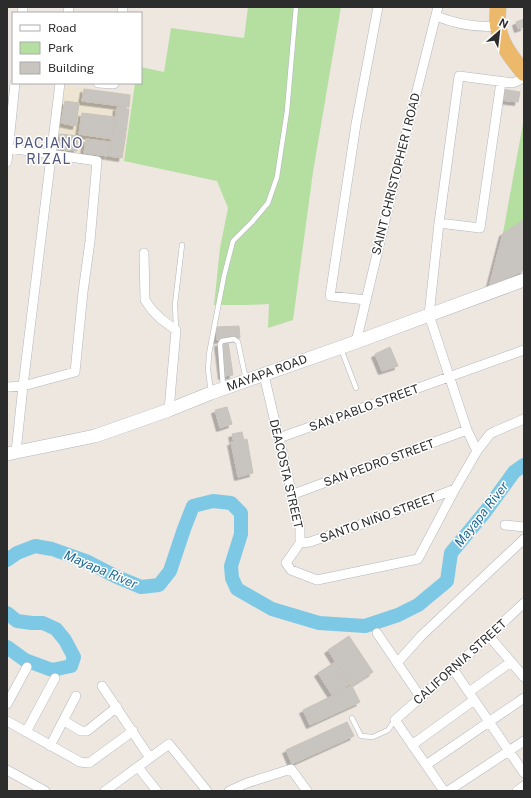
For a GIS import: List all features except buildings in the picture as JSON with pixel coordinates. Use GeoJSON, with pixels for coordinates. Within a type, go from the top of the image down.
{"type":"FeatureCollection","features":[{"type":"Feature","properties":{"kind":"highway"},"geometry":{"type":"LineString","coordinates":[[498,7],[498,26],[503,42],[509,55],[524,73]]}},
{"type":"Feature","properties":{"kind":"main road","name":"MAYAPA ROAD"},"geometry":{"type":"LineString","coordinates":[[12,453],[95,436],[524,280]]}},
{"type":"Feature","properties":{"kind":"street"},"geometry":{"type":"LineString","coordinates":[[366,300],[330,296],[356,124],[378,7]]}},
{"type":"Feature","properties":{"kind":"street"},"geometry":{"type":"LineString","coordinates":[[437,11],[448,21],[465,25],[485,27],[498,26]]}},
{"type":"Feature","properties":{"kind":"street","name":"SAINT CHRISTOPHER I ROAD"},"geometry":{"type":"LineString","coordinates":[[356,342],[359,324],[437,11]]}},
{"type":"Feature","properties":{"kind":"street"},"geometry":{"type":"LineString","coordinates":[[478,451],[467,430],[429,315],[439,223],[459,76],[514,83],[524,78]]}},
{"type":"Feature","properties":{"kind":"street"},"geometry":{"type":"LineString","coordinates":[[439,223],[480,228],[500,82]]}},
{"type":"Feature","properties":{"kind":"street"},"geometry":{"type":"LineString","coordinates":[[7,162],[15,84]]}},
{"type":"Feature","properties":{"kind":"street"},"geometry":{"type":"LineString","coordinates":[[12,453],[23,386],[60,84]]}},
{"type":"Feature","properties":{"kind":"street"},"geometry":{"type":"LineString","coordinates":[[7,387],[23,386],[75,372],[90,241],[97,161],[9,148]]}},
{"type":"Feature","properties":{"kind":"street"},"geometry":{"type":"LineString","coordinates":[[144,253],[145,300],[161,319],[176,330],[170,410]]}},
{"type":"Feature","properties":{"kind":"street","name":"SAN PABLO STREET"},"geometry":{"type":"LineString","coordinates":[[279,438],[524,350]]}},
{"type":"Feature","properties":{"kind":"street","name":"DEACOSTA STREET"},"geometry":{"type":"LineString","coordinates":[[264,375],[300,529],[300,543],[286,563],[291,570],[317,580],[418,559],[455,489],[490,434],[524,419]]}},
{"type":"Feature","properties":{"kind":"street","name":"SAN PEDRO STREET"},"geometry":{"type":"LineString","coordinates":[[292,495],[467,430]]}},
{"type":"Feature","properties":{"kind":"street","name":"SANTO NIÑO STREET"},"geometry":{"type":"LineString","coordinates":[[300,543],[318,540],[455,489]]}},
{"type":"Feature","properties":{"kind":"street"},"geometry":{"type":"LineString","coordinates":[[505,525],[524,527]]}},
{"type":"Feature","properties":{"kind":"street"},"geometry":{"type":"LineString","coordinates":[[397,662],[421,636],[524,539]]}},
{"type":"Feature","properties":{"kind":"street","name":"CALIFORNIA STREET"},"geometry":{"type":"LineString","coordinates":[[395,720],[524,603]]}},
{"type":"Feature","properties":{"kind":"street"},"geometry":{"type":"LineString","coordinates":[[377,633],[421,698]]}},
{"type":"Feature","properties":{"kind":"street"},"geometry":{"type":"LineString","coordinates":[[489,636],[524,677]]}},
{"type":"Feature","properties":{"kind":"street"},"geometry":{"type":"LineString","coordinates":[[412,745],[512,662]]}},
{"type":"Feature","properties":{"kind":"street"},"geometry":{"type":"LineString","coordinates":[[7,704],[27,667]]}},
{"type":"Feature","properties":{"kind":"street"},"geometry":{"type":"LineString","coordinates":[[453,669],[524,773]]}},
{"type":"Feature","properties":{"kind":"street"},"geometry":{"type":"LineString","coordinates":[[26,732],[55,678]]}},
{"type":"Feature","properties":{"kind":"street"},"geometry":{"type":"LineString","coordinates":[[102,686],[150,758]]}},
{"type":"Feature","properties":{"kind":"street"},"geometry":{"type":"LineString","coordinates":[[50,746],[76,696]]}},
{"type":"Feature","properties":{"kind":"street"},"geometry":{"type":"LineString","coordinates":[[426,765],[524,698]]}},
{"type":"Feature","properties":{"kind":"street"},"geometry":{"type":"LineString","coordinates":[[64,721],[81,731],[86,731],[117,707]]}},
{"type":"Feature","properties":{"kind":"street"},"geometry":{"type":"LineString","coordinates":[[395,720],[444,791]]}},
{"type":"Feature","properties":{"kind":"street"},"geometry":{"type":"LineString","coordinates":[[7,722],[80,762],[89,763],[132,732]]}},
{"type":"Feature","properties":{"kind":"street"},"geometry":{"type":"LineString","coordinates":[[448,791],[524,740]]}},
{"type":"Feature","properties":{"kind":"street"},"geometry":{"type":"LineString","coordinates":[[108,790],[169,744],[207,791]]}},
{"type":"Feature","properties":{"kind":"street"},"geometry":{"type":"LineString","coordinates":[[138,767],[157,791]]}},
{"type":"Feature","properties":{"kind":"street"},"geometry":{"type":"LineString","coordinates":[[229,791],[291,769],[307,791]]}},
{"type":"Feature","properties":{"kind":"street"},"geometry":{"type":"LineString","coordinates":[[7,770],[38,790]]}},
{"type":"Feature","properties":{"kind":"street"},"geometry":{"type":"LineString","coordinates":[[248,783],[254,791]]}},
{"type":"Feature","properties":{"kind":"street"},"geometry":{"type":"LineString","coordinates":[[517,791],[524,786]]}},
{"type":"Feature","properties":{"kind":"lane"},"geometry":{"type":"LineString","coordinates":[[217,391],[208,370],[209,354],[224,276],[233,241],[268,203],[277,177],[286,111],[296,7]]}},
{"type":"Feature","properties":{"kind":"lane"},"geometry":{"type":"LineString","coordinates":[[176,330],[175,304],[182,245]]}},
{"type":"Feature","properties":{"kind":"lane"},"geometry":{"type":"LineString","coordinates":[[217,391],[220,344],[222,341],[234,340],[238,342],[246,381]]}},
{"type":"Feature","properties":{"kind":"lane"},"geometry":{"type":"LineString","coordinates":[[341,347],[356,388]]}},
{"type":"Feature","properties":{"kind":"lane"},"geometry":{"type":"LineString","coordinates":[[352,718],[362,736],[372,737],[388,730],[395,720]]}},
{"type":"Feature","properties":{"kind":"shaded area"},"geometry":{"type":"Polygon","coordinates":[[[64,85],[132,94],[124,160],[56,150],[64,85]]]}},
{"type":"Feature","properties":{"kind":"green space"},"geometry":{"type":"Polygon","coordinates":[[[248,7],[341,7],[313,172],[293,320],[268,328],[269,304],[214,305],[220,248],[228,208],[217,181],[124,161],[135,84],[142,84],[142,67],[164,72],[171,28],[244,38],[248,7]]]}},
{"type":"Feature","properties":{"kind":"green space"},"geometry":{"type":"Polygon","coordinates":[[[524,118],[524,220],[503,233],[524,118]]]}},
{"type":"Feature","properties":{"kind":"waterway","name":"Mayapa River"},"geometry":{"type":"LineString","coordinates":[[7,560],[17,553],[35,546],[52,549],[86,561],[117,577],[141,587],[159,585],[170,571],[193,506],[213,501],[231,503],[241,513],[241,534],[231,566],[232,578],[237,589],[272,609],[319,623],[365,626],[398,615],[418,605],[447,581],[451,553],[485,512],[514,472],[524,465]]}},
{"type":"Feature","properties":{"kind":"waterway","name":"Mayapa River"},"geometry":{"type":"LineString","coordinates":[[7,613],[17,621],[43,623],[56,629],[65,640],[74,657],[71,666],[52,670],[25,660],[7,647]]}},
{"type":"Feature","properties":{"kind":"district","name":"PACIANO RIZAL"},"geometry":{"type":"Point","coordinates":[49,152]}}]}
